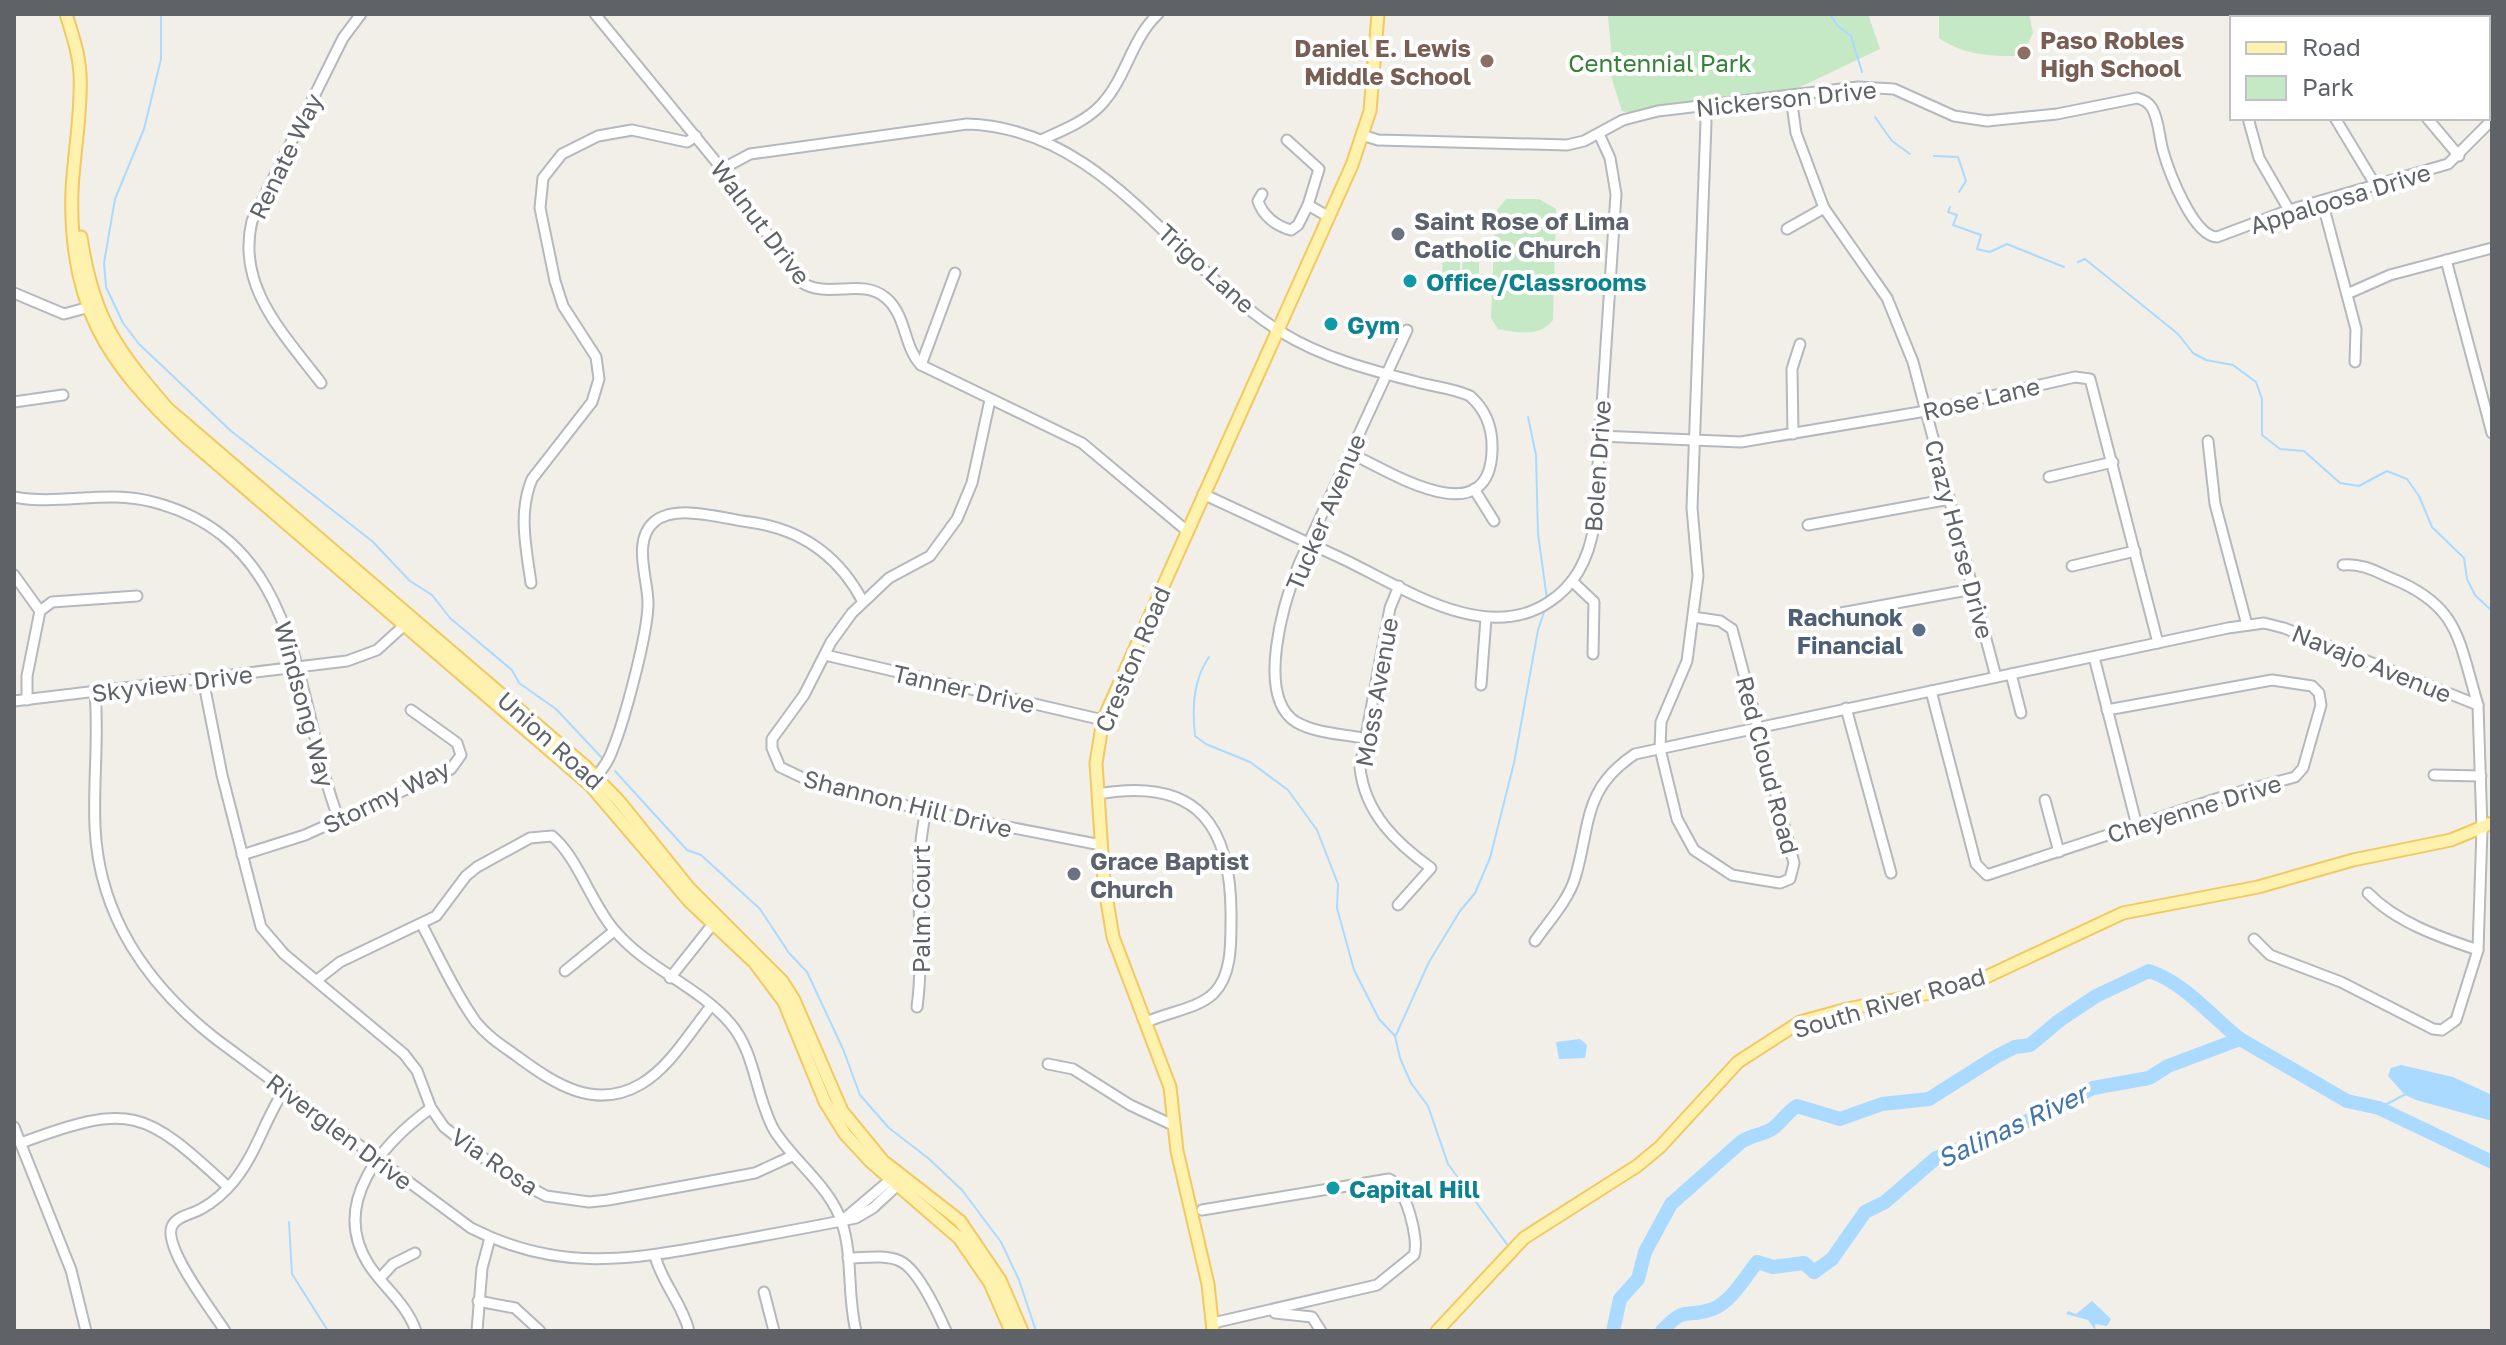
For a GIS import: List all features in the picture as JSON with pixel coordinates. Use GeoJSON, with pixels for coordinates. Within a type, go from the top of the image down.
{"type":"FeatureCollection","features":[{"type":"Feature","properties":{"kind":"main road","name":"Union Road"},"geometry":{"type":"LineString","coordinates":[[66,14],[80,75],[74,236],[91,307],[113,357],[168,421],[593,781],[654,863],[716,921],[771,983],[800,1034],[825,1102],[845,1134],[940,1218],[990,1283],[1011,1331]]}},
{"type":"Feature","properties":{"kind":"main road","name":"Creston Road"},"geometry":{"type":"LineString","coordinates":[[1213,1327],[1208,1284],[1179,1164],[1165,1067],[1135,999],[1113,937],[1101,845],[1097,743],[1103,720],[1203,494],[1280,331],[1362,135],[1375,83],[1378,14]]}},
{"type":"Feature","properties":{"kind":"main road","name":"South River Road"},"geometry":{"type":"LineString","coordinates":[[1437,1331],[1524,1238],[1637,1166],[1666,1141],[1738,1062],[1800,1022],[1962,985],[2123,913],[2258,887],[2353,860],[2451,840],[2489,828]]}},
{"type":"Feature","properties":{"kind":"main road","name":"Union Road"},"geometry":{"type":"LineString","coordinates":[[898,1178],[960,1221],[984,1251],[1015,1310],[1022,1331]]}},
{"type":"Feature","properties":{"kind":"street","name":"Renate Way"},"geometry":{"type":"LineString","coordinates":[[321,383],[266,310],[253,279],[248,237],[252,221],[343,38],[361,14]]}},
{"type":"Feature","properties":{"kind":"street","name":"Walnut Drive"},"geometry":{"type":"LineString","coordinates":[[595,14],[722,169],[801,282],[814,290],[857,288],[883,295],[902,318],[921,365]]}},
{"type":"Feature","properties":{"kind":"street"},"geometry":{"type":"LineString","coordinates":[[1041,140],[1087,116],[1103,103],[1141,33],[1158,14]]}},
{"type":"Feature","properties":{"kind":"street","name":"Nickerson Drive"},"geometry":{"type":"LineString","coordinates":[[1362,135],[1378,140],[1567,145],[1599,134],[1635,116],[1880,87],[1913,96],[1954,116],[1987,121],[2057,114],[2125,98],[2145,100],[2154,112],[2170,174],[2186,204]]}},
{"type":"Feature","properties":{"kind":"street","name":"Crazy Horse Drive"},"geometry":{"type":"LineString","coordinates":[[1791,97],[1796,133],[1824,208],[1876,279],[1899,322],[1926,411],[1996,677]]}},
{"type":"Feature","properties":{"kind":"street","name":"Red Cloud Road"},"geometry":{"type":"LineString","coordinates":[[1693,617],[1720,621],[1732,629],[1794,863],[1790,879],[1780,883],[1732,875],[1694,850],[1677,819],[1660,749],[1661,722],[1684,674],[1698,576],[1692,508],[1706,122],[1704,106]]}},
{"type":"Feature","properties":{"kind":"street"},"geometry":{"type":"LineString","coordinates":[[2249,120],[2259,158],[2289,210]]}},
{"type":"Feature","properties":{"kind":"street"},"geometry":{"type":"LineString","coordinates":[[2336,120],[2376,186]]}},
{"type":"Feature","properties":{"kind":"street"},"geometry":{"type":"LineString","coordinates":[[2429,120],[2459,156]]}},
{"type":"Feature","properties":{"kind":"street","name":"Appaloosa Drive"},"geometry":{"type":"LineString","coordinates":[[2186,204],[2198,225],[2212,237],[2289,210],[2435,170],[2459,156],[2492,120]]}},
{"type":"Feature","properties":{"kind":"street","name":"Trigo Lane"},"geometry":{"type":"LineString","coordinates":[[722,169],[750,154],[967,124],[1002,128],[1041,140],[1132,198],[1175,246],[1280,331],[1335,359],[1459,391],[1480,404],[1491,431],[1492,450],[1490,467],[1474,489]]}},
{"type":"Feature","properties":{"kind":"street"},"geometry":{"type":"LineString","coordinates":[[531,583],[523,521],[527,492],[532,479],[592,402],[599,379],[596,357],[563,306],[555,281],[540,208],[543,178],[562,154],[598,136],[632,130],[687,142],[696,136]]}},
{"type":"Feature","properties":{"kind":"street","name":"Bolen Drive"},"geometry":{"type":"LineString","coordinates":[[1203,494],[1453,609],[1486,618],[1530,612],[1554,599],[1583,566],[1592,537],[1616,194],[1610,158],[1599,134]]}},
{"type":"Feature","properties":{"kind":"street"},"geometry":{"type":"LineString","coordinates":[[1262,194],[1258,201],[1261,211],[1281,227],[1291,230],[1298,225],[1319,169],[1287,140]]}},
{"type":"Feature","properties":{"kind":"street"},"geometry":{"type":"LineString","coordinates":[[2322,201],[2358,341],[2355,362]]}},
{"type":"Feature","properties":{"kind":"street"},"geometry":{"type":"LineString","coordinates":[[1308,205],[1329,217]]}},
{"type":"Feature","properties":{"kind":"street"},"geometry":{"type":"LineString","coordinates":[[1787,229],[1824,208]]}},
{"type":"Feature","properties":{"kind":"street"},"geometry":{"type":"LineString","coordinates":[[2347,294],[2390,275],[2492,248]]}},
{"type":"Feature","properties":{"kind":"street"},"geometry":{"type":"LineString","coordinates":[[2446,260],[2492,433]]}},
{"type":"Feature","properties":{"kind":"street"},"geometry":{"type":"LineString","coordinates":[[955,273],[921,365],[1090,448],[1187,531]]}},
{"type":"Feature","properties":{"kind":"street"},"geometry":{"type":"LineString","coordinates":[[14,293],[64,314],[91,307]]}},
{"type":"Feature","properties":{"kind":"street","name":"Tucker Avenue"},"geometry":{"type":"LineString","coordinates":[[1363,738],[1312,729],[1296,721],[1285,712],[1274,690],[1274,675],[1291,584],[1407,330]]}},
{"type":"Feature","properties":{"kind":"street"},"geometry":{"type":"LineString","coordinates":[[1793,434],[1792,369],[1800,344]]}},
{"type":"Feature","properties":{"kind":"street","name":"Rose Lane"},"geometry":{"type":"LineString","coordinates":[[1599,436],[1741,442],[1926,411],[2082,376],[2094,384],[2158,643]]}},
{"type":"Feature","properties":{"kind":"street"},"geometry":{"type":"LineString","coordinates":[[14,402],[63,395]]}},
{"type":"Feature","properties":{"kind":"street","name":"Shannon Hill Drive"},"geometry":{"type":"LineString","coordinates":[[990,400],[972,483],[957,519],[930,556],[889,578],[863,602],[831,642],[804,695],[772,739],[772,748],[780,767],[801,777],[926,811],[1101,845]]}},
{"type":"Feature","properties":{"kind":"street"},"geometry":{"type":"LineString","coordinates":[[2208,441],[2215,504],[2247,625]]}},
{"type":"Feature","properties":{"kind":"street"},"geometry":{"type":"LineString","coordinates":[[1350,453],[1439,494],[1460,495],[1474,489],[1494,521]]}},
{"type":"Feature","properties":{"kind":"street"},"geometry":{"type":"LineString","coordinates":[[2049,477],[2113,462]]}},
{"type":"Feature","properties":{"kind":"street","name":"Windsong Way"},"geometry":{"type":"LineString","coordinates":[[14,497],[47,500],[84,495],[127,496],[179,510],[213,529],[235,547],[268,588],[287,628],[329,793],[339,820]]}},
{"type":"Feature","properties":{"kind":"street"},"geometry":{"type":"LineString","coordinates":[[1808,525],[1950,499]]}},
{"type":"Feature","properties":{"kind":"street"},"geometry":{"type":"LineString","coordinates":[[593,781],[614,748],[644,630],[648,605],[642,546],[647,530],[659,518],[690,514],[789,530],[835,561],[849,575],[863,602]]}},
{"type":"Feature","properties":{"kind":"street"},"geometry":{"type":"LineString","coordinates":[[2072,566],[2135,551]]}},
{"type":"Feature","properties":{"kind":"street"},"geometry":{"type":"LineString","coordinates":[[2343,565],[2357,564],[2418,589],[2437,603],[2455,631],[2478,705]]}},
{"type":"Feature","properties":{"kind":"street"},"geometry":{"type":"LineString","coordinates":[[14,575],[40,611]]}},
{"type":"Feature","properties":{"kind":"street"},"geometry":{"type":"LineString","coordinates":[[1572,581],[1594,602],[1593,654]]}},
{"type":"Feature","properties":{"kind":"street","name":"Moss Avenue"},"geometry":{"type":"LineString","coordinates":[[1398,905],[1431,868],[1401,845],[1370,805],[1360,768],[1363,738],[1390,608],[1399,586]]}},
{"type":"Feature","properties":{"kind":"street"},"geometry":{"type":"LineString","coordinates":[[1830,615],[1973,589]]}},
{"type":"Feature","properties":{"kind":"street"},"geometry":{"type":"LineString","coordinates":[[27,700],[27,676],[40,611],[52,602],[137,596]]}},
{"type":"Feature","properties":{"kind":"street"},"geometry":{"type":"LineString","coordinates":[[1481,685],[1486,618]]}},
{"type":"Feature","properties":{"kind":"street","name":"Skyview Drive"},"geometry":{"type":"LineString","coordinates":[[14,701],[298,668],[361,656],[377,650],[408,623]]}},
{"type":"Feature","properties":{"kind":"street","name":"Navajo Avenue"},"geometry":{"type":"LineString","coordinates":[[1535,941],[1575,879],[1590,805],[1605,779],[1635,754],[2264,623],[2284,628],[2478,705],[2489,828],[2478,950],[2456,1020],[2442,1030],[2420,1024],[2341,982],[2270,955],[2254,939]]}},
{"type":"Feature","properties":{"kind":"street","name":"Tanner Drive"},"geometry":{"type":"LineString","coordinates":[[825,655],[1103,720]]}},
{"type":"Feature","properties":{"kind":"street"},"geometry":{"type":"LineString","coordinates":[[2094,657],[2137,826]]}},
{"type":"Feature","properties":{"kind":"street"},"geometry":{"type":"LineString","coordinates":[[2011,674],[2021,713]]}},
{"type":"Feature","properties":{"kind":"street","name":"Via Rosa"},"geometry":{"type":"LineString","coordinates":[[203,679],[261,927],[284,954],[404,1054],[417,1071],[431,1108],[459,1141],[503,1173],[535,1191],[565,1200],[608,1200],[740,1175],[777,1165],[792,1156]]}},
{"type":"Feature","properties":{"kind":"street","name":"Cheyenne Drive"},"geometry":{"type":"LineString","coordinates":[[1931,691],[1980,871],[1996,875],[2300,774],[2321,705],[2319,693],[2302,684],[2262,680],[2107,710]]}},
{"type":"Feature","properties":{"kind":"street","name":"Riverglen Drive"},"geometry":{"type":"LineString","coordinates":[[95,692],[99,735],[96,846],[107,892],[122,931],[149,975],[182,1012],[377,1159],[490,1238],[568,1260],[604,1261],[655,1256],[842,1221]]}},
{"type":"Feature","properties":{"kind":"street"},"geometry":{"type":"LineString","coordinates":[[1846,708],[1891,873]]}},
{"type":"Feature","properties":{"kind":"street","name":"Stormy Way"},"geometry":{"type":"LineString","coordinates":[[242,855],[339,820],[458,763],[461,755],[457,743],[411,710]]}},
{"type":"Feature","properties":{"kind":"street"},"geometry":{"type":"LineString","coordinates":[[2434,775],[2485,773]]}},
{"type":"Feature","properties":{"kind":"street"},"geometry":{"type":"LineString","coordinates":[[1098,794],[1141,789],[1176,797],[1209,822],[1228,857],[1231,927],[1223,982],[1209,998],[1147,1022]]}},
{"type":"Feature","properties":{"kind":"street"},"geometry":{"type":"LineString","coordinates":[[2045,800],[2059,852]]}},
{"type":"Feature","properties":{"kind":"street","name":"Palm Court"},"geometry":{"type":"LineString","coordinates":[[917,1007],[922,957],[918,848],[926,811]]}},
{"type":"Feature","properties":{"kind":"street"},"geometry":{"type":"LineString","coordinates":[[317,980],[367,948],[422,925],[446,906],[466,876],[477,867],[541,835],[557,841],[614,931],[670,978],[711,1006],[739,1036],[762,1107],[792,1156],[825,1193],[842,1221],[848,1258],[850,1306],[856,1331]]}},
{"type":"Feature","properties":{"kind":"street"},"geometry":{"type":"LineString","coordinates":[[2368,893],[2383,908],[2405,920],[2478,950]]}},
{"type":"Feature","properties":{"kind":"street"},"geometry":{"type":"LineString","coordinates":[[670,978],[716,921]]}},
{"type":"Feature","properties":{"kind":"street"},"geometry":{"type":"LineString","coordinates":[[422,925],[474,1019],[487,1035],[550,1080],[580,1093],[597,1096],[625,1091],[651,1077],[711,1006]]}},
{"type":"Feature","properties":{"kind":"street"},"geometry":{"type":"LineString","coordinates":[[565,971],[614,931]]}},
{"type":"Feature","properties":{"kind":"street"},"geometry":{"type":"LineString","coordinates":[[1048,1064],[1073,1069],[1130,1105],[1175,1126]]}},
{"type":"Feature","properties":{"kind":"street"},"geometry":{"type":"LineString","coordinates":[[225,1331],[192,1283],[170,1235],[174,1222],[213,1201],[244,1168],[269,1113],[285,1089]]}},
{"type":"Feature","properties":{"kind":"street"},"geometry":{"type":"LineString","coordinates":[[416,1331],[401,1301],[370,1267],[362,1250],[356,1209],[364,1180],[377,1159],[406,1125],[431,1108]]}},
{"type":"Feature","properties":{"kind":"street"},"geometry":{"type":"LineString","coordinates":[[21,1143],[89,1121],[109,1118],[137,1120],[168,1134],[228,1187]]}},
{"type":"Feature","properties":{"kind":"street"},"geometry":{"type":"LineString","coordinates":[[14,1127],[71,1270],[86,1331]]}},
{"type":"Feature","properties":{"kind":"street"},"geometry":{"type":"LineString","coordinates":[[842,1221],[898,1178]]}},
{"type":"Feature","properties":{"kind":"street"},"geometry":{"type":"LineString","coordinates":[[1202,1210],[1379,1179],[1395,1181],[1416,1237],[1414,1255],[1377,1285],[1213,1327]]}},
{"type":"Feature","properties":{"kind":"street"},"geometry":{"type":"LineString","coordinates":[[477,1331],[478,1301],[490,1238]]}},
{"type":"Feature","properties":{"kind":"street"},"geometry":{"type":"LineString","coordinates":[[381,1277],[393,1264],[415,1253]]}},
{"type":"Feature","properties":{"kind":"street"},"geometry":{"type":"LineString","coordinates":[[655,1256],[664,1281],[684,1312],[689,1331]]}},
{"type":"Feature","properties":{"kind":"street"},"geometry":{"type":"LineString","coordinates":[[848,1258],[888,1258],[904,1263],[932,1302],[946,1331]]}},
{"type":"Feature","properties":{"kind":"street"},"geometry":{"type":"LineString","coordinates":[[764,1292],[774,1331]]}},
{"type":"Feature","properties":{"kind":"street"},"geometry":{"type":"LineString","coordinates":[[478,1301],[515,1308],[540,1331]]}},
{"type":"Feature","properties":{"kind":"street"},"geometry":{"type":"LineString","coordinates":[[1259,1313],[1301,1313],[1312,1317],[1321,1331]]}},
{"type":"Feature","properties":{"kind":"green space","name":"Centennial Park"},"geometry":{"type":"Polygon","coordinates":[[[1584,14],[1868,14],[1880,49],[1775,99],[1638,115],[1622,111],[1606,61],[1612,59],[1608,16],[1584,14]]]}},
{"type":"Feature","properties":{"kind":"green space"},"geometry":{"type":"Polygon","coordinates":[[[1939,14],[2029,14],[2033,33],[2022,56],[1979,54],[1939,38],[1939,14]]]}},
{"type":"Feature","properties":{"kind":"green space"},"geometry":{"type":"Polygon","coordinates":[[[1506,199],[1539,199],[1556,209],[1553,320],[1535,331],[1498,329],[1491,318],[1495,221],[1497,210],[1506,199]]]}},
{"type":"Feature","properties":{"kind":"green space"},"geometry":{"type":"Polygon","coordinates":[[[1463,248],[1479,249],[1479,278],[1462,277],[1463,248]]]}},
{"type":"Feature","properties":{"kind":"green space"},"geometry":{"type":"Polygon","coordinates":[[[1443,252],[1460,253],[1460,277],[1442,276],[1443,252]]]}},
{"type":"Feature","properties":{"kind":"water"},"geometry":{"type":"Polygon","coordinates":[[[1580,1039],[1587,1045],[1585,1058],[1559,1059],[1556,1042],[1580,1039]]]}},
{"type":"Feature","properties":{"kind":"water"},"geometry":{"type":"Polygon","coordinates":[[[2401,1065],[2453,1077],[2492,1095],[2492,1121],[2405,1095],[2388,1076],[2391,1068],[2401,1065]]]}},
{"type":"Feature","properties":{"kind":"water"},"geometry":{"type":"Polygon","coordinates":[[[2092,1301],[2111,1319],[2107,1326],[2095,1324],[2096,1331],[2088,1320],[2066,1314],[2068,1311],[2076,1314],[2092,1301]]]}},
{"type":"Feature","properties":{"kind":"waterway"},"geometry":{"type":"LineString","coordinates":[[161,14],[161,59],[144,129],[115,199],[104,263],[106,287],[123,323],[139,344],[231,431],[372,541],[410,581],[432,595],[450,618],[512,670],[519,683],[556,709],[602,758]]}},
{"type":"Feature","properties":{"kind":"waterway"},"geometry":{"type":"LineString","coordinates":[[1830,14],[1837,25],[1851,36],[1862,72]]}},
{"type":"Feature","properties":{"kind":"waterway"},"geometry":{"type":"LineString","coordinates":[[1875,117],[1892,141],[1910,154]]}},
{"type":"Feature","properties":{"kind":"waterway"},"geometry":{"type":"LineString","coordinates":[[1934,156],[1958,157],[1966,181],[1959,192]]}},
{"type":"Feature","properties":{"kind":"waterway"},"geometry":{"type":"LineString","coordinates":[[1950,207],[1948,212],[1957,215],[1953,225],[1981,235],[1977,249],[1990,252],[2007,244],[2064,267]]}},
{"type":"Feature","properties":{"kind":"waterway"},"geometry":{"type":"LineString","coordinates":[[2078,262],[2085,259],[2178,334],[2193,353],[2206,360],[2233,365],[2256,382],[2262,399],[2262,435],[2280,449],[2304,451],[2340,483],[2359,486],[2387,471],[2407,479],[2419,496],[2432,527],[2464,558],[2467,579],[2475,595],[2492,611]]}},
{"type":"Feature","properties":{"kind":"waterway"},"geometry":{"type":"LineString","coordinates":[[1528,417],[1536,455],[1538,534],[1547,599]]}},
{"type":"Feature","properties":{"kind":"waterway"},"geometry":{"type":"LineString","coordinates":[[1396,1035],[1429,962],[1460,911],[1475,893],[1490,858],[1514,763],[1538,630],[1545,609]]}},
{"type":"Feature","properties":{"kind":"waterway"},"geometry":{"type":"LineString","coordinates":[[1209,657],[1195,695],[1195,736],[1206,744],[1250,762],[1288,790],[1317,830],[1338,884],[1337,908],[1354,970],[1379,1019],[1395,1036],[1400,1058],[1411,1083],[1428,1106],[1448,1164],[1509,1247]]}},
{"type":"Feature","properties":{"kind":"waterway"},"geometry":{"type":"LineString","coordinates":[[615,771],[687,850],[701,855],[760,909],[789,953],[807,972],[843,1049],[860,1095],[889,1128],[962,1190],[1001,1242],[1019,1280],[1036,1331]]}},
{"type":"Feature","properties":{"kind":"waterway","name":"Salinas River"},"geometry":{"type":"LineString","coordinates":[[1613,1331],[1620,1299],[1638,1279],[1645,1252],[1671,1204],[1741,1142],[1772,1129],[1797,1106],[1840,1119],[1882,1104],[1929,1099],[1997,1056],[2015,1047],[2030,1045],[2096,996],[2149,971],[2186,992],[2240,1039]]}},
{"type":"Feature","properties":{"kind":"waterway","name":"Salinas River"},"geometry":{"type":"LineString","coordinates":[[1662,1331],[1682,1315],[1720,1306],[1757,1262],[1773,1267],[1804,1263],[1814,1272],[1832,1259],[1865,1212],[1885,1202],[1936,1158],[2011,1129],[2093,1088],[2149,1078],[2168,1066],[2240,1039],[2347,1101],[2379,1108],[2492,1162]]}},
{"type":"Feature","properties":{"kind":"waterway"},"geometry":{"type":"LineString","coordinates":[[2379,1108],[2406,1094]]}},
{"type":"Feature","properties":{"kind":"waterway"},"geometry":{"type":"LineString","coordinates":[[289,1222],[292,1274],[328,1331]]}},
{"type":"Feature","properties":{"kind":"place","name":"Paso Robles High School"},"geometry":{"type":"Point","coordinates":[2024,53]}},
{"type":"Feature","properties":{"kind":"place","name":"Daniel E. Lewis Middle School"},"geometry":{"type":"Point","coordinates":[1487,61]}},
{"type":"Feature","properties":{"kind":"place","name":"Saint Rose of Lima Catholic Church"},"geometry":{"type":"Point","coordinates":[1398,234]}},
{"type":"Feature","properties":{"kind":"place","name":"Office/Classrooms"},"geometry":{"type":"Point","coordinates":[1410,281]}},
{"type":"Feature","properties":{"kind":"place","name":"Gym"},"geometry":{"type":"Point","coordinates":[1331,324]}},
{"type":"Feature","properties":{"kind":"place","name":"Rachunok Financial"},"geometry":{"type":"Point","coordinates":[1919,630]}},
{"type":"Feature","properties":{"kind":"place","name":"Grace Baptist Church"},"geometry":{"type":"Point","coordinates":[1074,874]}},
{"type":"Feature","properties":{"kind":"place","name":"Capital Hill"},"geometry":{"type":"Point","coordinates":[1333,1188]}}]}
